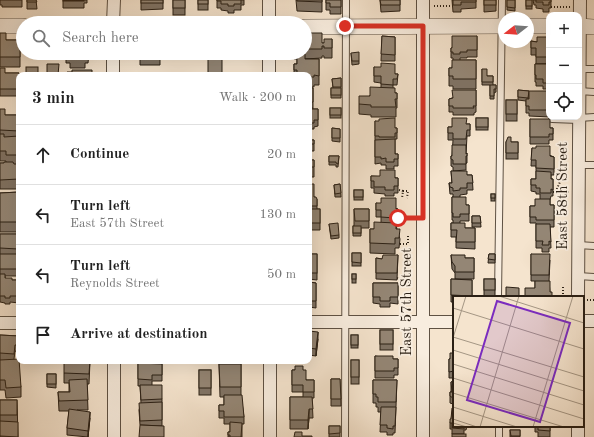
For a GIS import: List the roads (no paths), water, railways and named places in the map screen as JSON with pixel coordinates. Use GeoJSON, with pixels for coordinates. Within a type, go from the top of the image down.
{"type":"FeatureCollection","features":[{"type":"Feature","properties":{"kind":"street"},"geometry":{"type":"LineString","coordinates":[[113,16],[114,0]]}},
{"type":"Feature","properties":{"kind":"street"},"geometry":{"type":"LineString","coordinates":[[269,0],[269,16]]}},
{"type":"Feature","properties":{"kind":"street","name":"East 57th Street"},"geometry":{"type":"LineString","coordinates":[[423,3],[423,437]]}},
{"type":"Feature","properties":{"kind":"street","name":"East 58th Street"},"geometry":{"type":"LineString","coordinates":[[580,3],[584,27],[581,48]]}},
{"type":"Feature","properties":{"kind":"street"},"geometry":{"type":"LineString","coordinates":[[0,26],[16,26]]}},
{"type":"Feature","properties":{"kind":"street"},"geometry":{"type":"LineString","coordinates":[[312,27],[498,26]]}},
{"type":"Feature","properties":{"kind":"street"},"geometry":{"type":"LineString","coordinates":[[534,26],[546,26]]}},
{"type":"Feature","properties":{"kind":"street"},"geometry":{"type":"LineString","coordinates":[[113,60],[113,72]]}},
{"type":"Feature","properties":{"kind":"street"},"geometry":{"type":"LineString","coordinates":[[269,60],[269,72]]}},
{"type":"Feature","properties":{"kind":"street","name":"East 58th Street"},"geometry":{"type":"LineString","coordinates":[[578,296],[579,120]]}},
{"type":"Feature","properties":{"kind":"street"},"geometry":{"type":"LineString","coordinates":[[312,322],[453,322]]}},
{"type":"Feature","properties":{"kind":"street"},"geometry":{"type":"LineString","coordinates":[[0,323],[16,323]]}},
{"type":"Feature","properties":{"kind":"street"},"geometry":{"type":"LineString","coordinates":[[114,364],[114,437]]}},
{"type":"Feature","properties":{"kind":"street"},"geometry":{"type":"LineString","coordinates":[[270,364],[270,437]]}},
{"type":"Feature","properties":{"kind":"lane"},"geometry":{"type":"LineString","coordinates":[[346,0],[346,437]]}},
{"type":"Feature","properties":{"kind":"lane"},"geometry":{"type":"LineString","coordinates":[[502,0],[502,12]]}},
{"type":"Feature","properties":{"kind":"lane"},"geometry":{"type":"LineString","coordinates":[[498,296],[503,48]]}},
{"type":"Feature","properties":{"kind":"lane"},"geometry":{"type":"LineString","coordinates":[[582,68],[594,69]]}},
{"type":"Feature","properties":{"kind":"lane"},"geometry":{"type":"LineString","coordinates":[[582,91],[594,92]]}},
{"type":"Feature","properties":{"kind":"lane"},"geometry":{"type":"LineString","coordinates":[[582,119],[594,117]]}},
{"type":"Feature","properties":{"kind":"lane"},"geometry":{"type":"LineString","coordinates":[[579,165],[594,165]]}},
{"type":"Feature","properties":{"kind":"lane"},"geometry":{"type":"LineString","coordinates":[[578,245],[594,246]]}},
{"type":"Feature","properties":{"kind":"lane"},"geometry":{"type":"LineString","coordinates":[[578,276],[594,277]]}}]}
